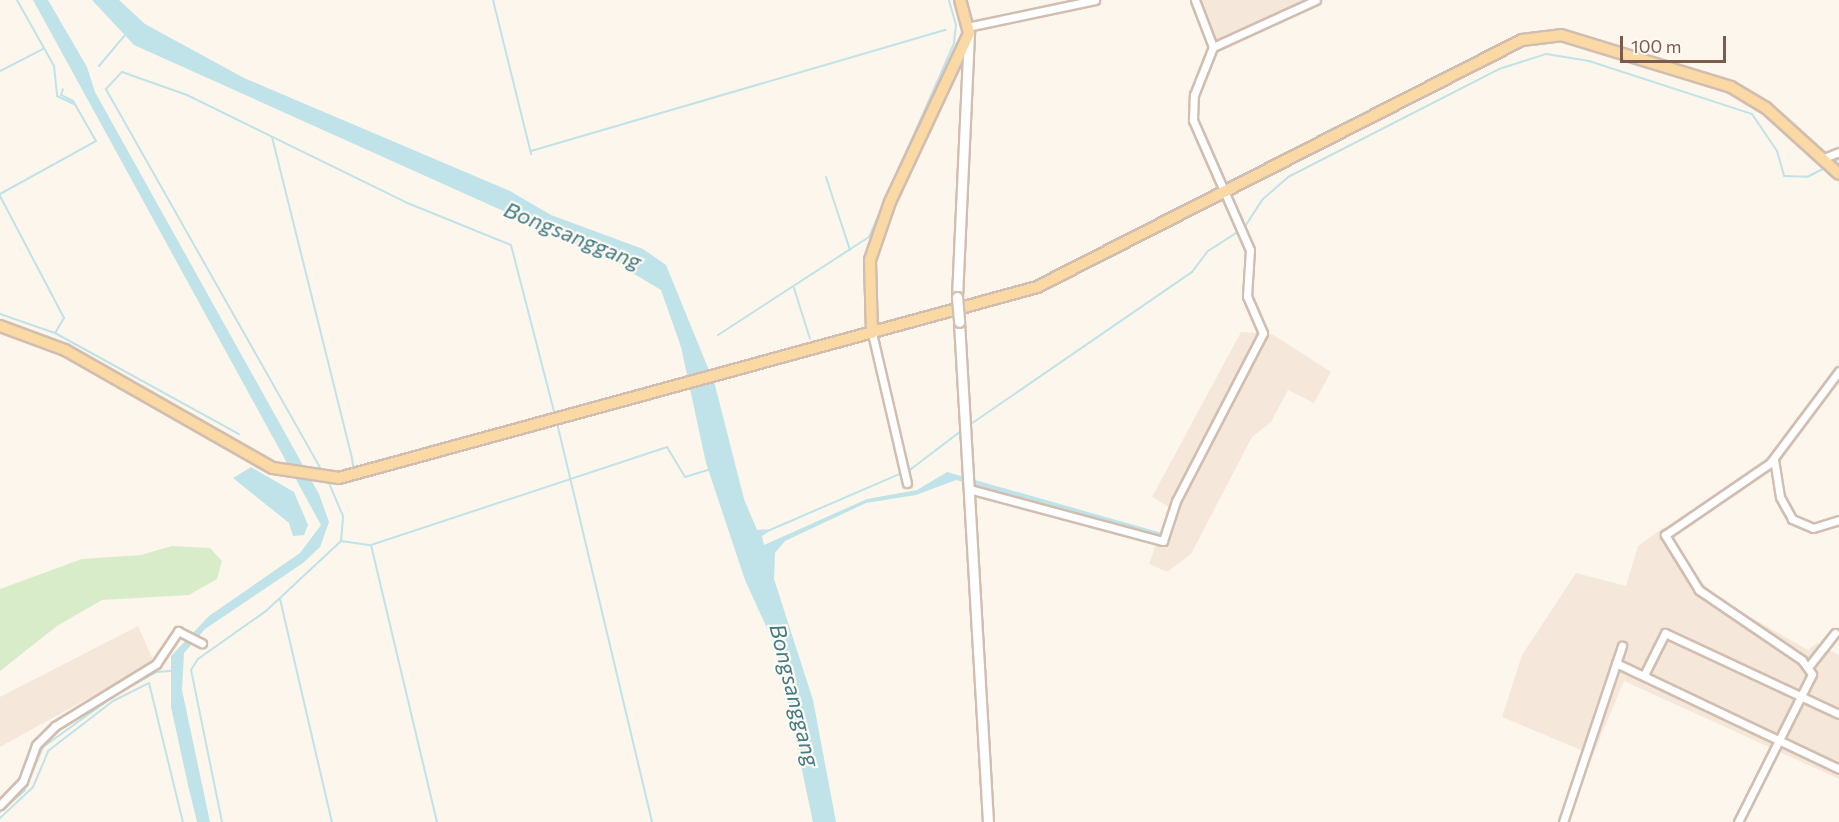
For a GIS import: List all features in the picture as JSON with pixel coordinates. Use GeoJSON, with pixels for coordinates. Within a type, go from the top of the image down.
{"type":"FeatureCollection","features":[{"type":"Feature","properties":{"kind":"main road"},"geometry":{"type":"LineString","coordinates":[[960,0],[968,30],[957,297],[988,822]]}},
{"type":"Feature","properties":{"kind":"main road"},"geometry":{"type":"LineString","coordinates":[[880,331],[870,260],[890,202],[968,30]]}},
{"type":"Feature","properties":{"kind":"main road"},"geometry":{"type":"LineString","coordinates":[[0,326],[65,351],[289,472],[339,478],[384,470],[1037,287],[1488,53],[1553,34],[1731,87],[1767,108],[1839,174]]}},
{"type":"Feature","properties":{"kind":"street"},"geometry":{"type":"LineString","coordinates":[[968,30],[1095,0]]}},
{"type":"Feature","properties":{"kind":"street"},"geometry":{"type":"LineString","coordinates":[[968,487],[1163,541],[1176,501],[1262,342],[1247,296],[1250,250],[1192,109],[1213,47],[1195,0]]}},
{"type":"Feature","properties":{"kind":"street"},"geometry":{"type":"LineString","coordinates":[[1213,47],[1316,0]]}},
{"type":"Feature","properties":{"kind":"street"},"geometry":{"type":"LineString","coordinates":[[1824,158],[1839,152]]}},
{"type":"Feature","properties":{"kind":"street"},"geometry":{"type":"LineString","coordinates":[[880,331],[907,483]]}},
{"type":"Feature","properties":{"kind":"street"},"geometry":{"type":"LineString","coordinates":[[1738,822],[1812,674],[1809,666],[1715,605],[1685,574],[1664,540],[1687,519],[1762,470],[1774,459],[1839,371]]}},
{"type":"Feature","properties":{"kind":"street"},"geometry":{"type":"LineString","coordinates":[[1774,459],[1775,478],[1786,513],[1799,524],[1818,528],[1839,520]]}},
{"type":"Feature","properties":{"kind":"street"},"geometry":{"type":"LineString","coordinates":[[1762,470],[1775,478]]}},
{"type":"Feature","properties":{"kind":"street"},"geometry":{"type":"LineString","coordinates":[[0,805],[17,790],[36,745],[47,734],[156,664],[178,631],[188,633],[198,643]]}},
{"type":"Feature","properties":{"kind":"street"},"geometry":{"type":"LineString","coordinates":[[1644,675],[1665,633],[1802,693],[1839,714]]}},
{"type":"Feature","properties":{"kind":"street"},"geometry":{"type":"LineString","coordinates":[[1809,666],[1835,633]]}},
{"type":"Feature","properties":{"kind":"street"},"geometry":{"type":"LineString","coordinates":[[1563,822],[1622,646]]}},
{"type":"Feature","properties":{"kind":"street"},"geometry":{"type":"LineString","coordinates":[[1616,663],[1780,737],[1839,770]]}},
{"type":"Feature","properties":{"kind":"shaded area"},"geometry":{"type":"Polygon","coordinates":[[[1199,0],[1308,0],[1215,42],[1199,0]]]}},
{"type":"Feature","properties":{"kind":"shaded area"},"geometry":{"type":"Polygon","coordinates":[[[1241,332],[1272,334],[1331,372],[1314,403],[1288,390],[1271,422],[1252,437],[1191,554],[1167,572],[1149,564],[1169,507],[1152,497],[1241,332]]]}},
{"type":"Feature","properties":{"kind":"shaded area"},"geometry":{"type":"Polygon","coordinates":[[[1664,527],[1687,566],[1717,598],[1808,650],[1817,643],[1839,655],[1839,779],[1624,681],[1593,755],[1502,717],[1522,655],[1576,573],[1626,586],[1638,546],[1664,527]]]}},
{"type":"Feature","properties":{"kind":"shaded area"},"geometry":{"type":"Polygon","coordinates":[[[138,626],[154,662],[0,747],[0,697],[138,626]]]}},
{"type":"Feature","properties":{"kind":"green space"},"geometry":{"type":"Polygon","coordinates":[[[172,546],[210,548],[222,561],[217,579],[189,595],[102,600],[57,626],[0,671],[0,589],[82,559],[141,555],[172,546]]]}},
{"type":"Feature","properties":{"kind":"water"},"geometry":{"type":"Polygon","coordinates":[[[33,0],[48,0],[87,67],[95,92],[319,494],[329,522],[320,547],[303,563],[205,629],[184,653],[182,690],[210,822],[197,822],[188,785],[171,707],[171,656],[209,616],[300,553],[321,525],[33,0]]]}},
{"type":"Feature","properties":{"kind":"water","name":"Bongsanggang"},"geometry":{"type":"Polygon","coordinates":[[[92,0],[119,0],[145,24],[244,78],[510,191],[551,215],[643,249],[666,265],[715,385],[744,499],[757,530],[773,529],[762,536],[764,545],[867,499],[917,490],[947,472],[1162,533],[1161,538],[956,480],[916,495],[866,503],[785,541],[775,553],[774,579],[813,700],[836,822],[813,822],[776,648],[745,580],[706,463],[681,347],[661,290],[606,257],[134,45],[92,0]]]}},
{"type":"Feature","properties":{"kind":"water"},"geometry":{"type":"Polygon","coordinates":[[[251,467],[294,492],[308,525],[304,535],[293,536],[289,523],[233,478],[251,467]]]}},
{"type":"Feature","properties":{"kind":"waterway"},"geometry":{"type":"LineString","coordinates":[[17,0],[54,66],[57,96],[74,104]]}},
{"type":"Feature","properties":{"kind":"waterway"},"geometry":{"type":"LineString","coordinates":[[493,0],[531,154]]}},
{"type":"Feature","properties":{"kind":"waterway"},"geometry":{"type":"LineString","coordinates":[[718,335],[869,237],[954,43],[956,25],[949,0]]}},
{"type":"Feature","properties":{"kind":"waterway"},"geometry":{"type":"LineString","coordinates":[[531,151],[946,30]]}},
{"type":"Feature","properties":{"kind":"waterway"},"geometry":{"type":"LineString","coordinates":[[99,66],[125,35]]}},
{"type":"Feature","properties":{"kind":"waterway"},"geometry":{"type":"LineString","coordinates":[[0,71],[43,49]]}},
{"type":"Feature","properties":{"kind":"waterway"},"geometry":{"type":"LineString","coordinates":[[968,426],[1192,272],[1208,251],[1244,228],[1263,199],[1288,177],[1499,69],[1546,54],[1589,61],[1752,114],[1777,151],[1784,176],[1807,177],[1827,167]]}},
{"type":"Feature","properties":{"kind":"waterway"},"geometry":{"type":"LineString","coordinates":[[322,471],[106,89],[122,72],[187,95],[405,202],[511,245],[555,415]]}},
{"type":"Feature","properties":{"kind":"waterway"},"geometry":{"type":"LineString","coordinates":[[0,194],[96,141],[73,101],[61,95],[63,89]]}},
{"type":"Feature","properties":{"kind":"waterway"},"geometry":{"type":"LineString","coordinates":[[272,137],[354,470],[334,472]]}},
{"type":"Feature","properties":{"kind":"waterway"},"geometry":{"type":"LineString","coordinates":[[1831,164],[1839,159]]}},
{"type":"Feature","properties":{"kind":"waterway"},"geometry":{"type":"LineString","coordinates":[[826,177],[850,250]]}},
{"type":"Feature","properties":{"kind":"waterway"},"geometry":{"type":"LineString","coordinates":[[0,196],[64,318],[55,333]]}},
{"type":"Feature","properties":{"kind":"waterway"},"geometry":{"type":"LineString","coordinates":[[794,288],[810,339]]}},
{"type":"Feature","properties":{"kind":"waterway"},"geometry":{"type":"LineString","coordinates":[[0,314],[55,333],[239,434]]}},
{"type":"Feature","properties":{"kind":"waterway"},"geometry":{"type":"LineString","coordinates":[[557,423],[652,822]]}},
{"type":"Feature","properties":{"kind":"waterway"},"geometry":{"type":"LineString","coordinates":[[770,530],[911,469],[961,431]]}},
{"type":"Feature","properties":{"kind":"waterway"},"geometry":{"type":"LineString","coordinates":[[341,541],[371,545],[667,447],[685,477],[712,469]]}},
{"type":"Feature","properties":{"kind":"waterway"},"geometry":{"type":"LineString","coordinates":[[222,822],[191,670],[198,659],[266,611],[341,541],[343,516],[328,481]]}},
{"type":"Feature","properties":{"kind":"waterway"},"geometry":{"type":"LineString","coordinates":[[371,545],[437,822]]}},
{"type":"Feature","properties":{"kind":"waterway"},"geometry":{"type":"LineString","coordinates":[[280,599],[332,822]]}},
{"type":"Feature","properties":{"kind":"waterway"},"geometry":{"type":"LineString","coordinates":[[0,812],[24,791],[43,747],[121,691],[156,672],[171,671]]}},
{"type":"Feature","properties":{"kind":"waterway"},"geometry":{"type":"LineString","coordinates":[[0,818],[33,787],[48,751],[113,701],[149,683],[183,822]]}}]}
